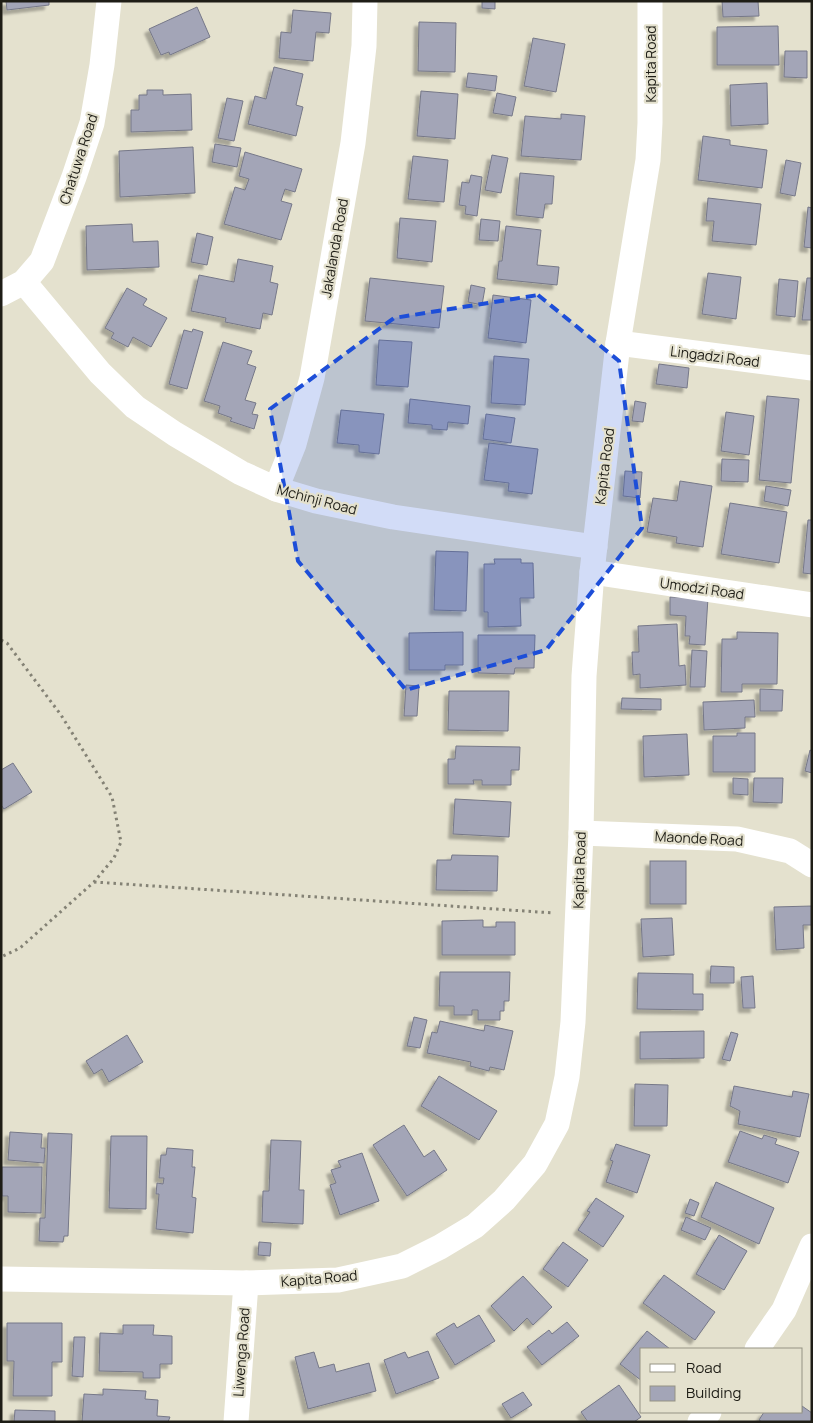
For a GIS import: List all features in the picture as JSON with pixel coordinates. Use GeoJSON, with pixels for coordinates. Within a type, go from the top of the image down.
{"type":"FeatureCollection","features":[{"type":"Feature","properties":{"kind":"street","name":"Chatuwa Road"},"geometry":{"type":"LineString","coordinates":[[1,294],[24,282],[42,261],[74,177],[92,123],[102,65],[109,1]]}},
{"type":"Feature","properties":{"kind":"street","name":"Jakalanda Road"},"geometry":{"type":"LineString","coordinates":[[276,489],[294,444],[312,378],[353,143],[364,46],[365,1]]}},
{"type":"Feature","properties":{"kind":"street","name":"Kapita Road"},"geometry":{"type":"LineString","coordinates":[[1,1279],[246,1283],[338,1280],[402,1266],[440,1247],[475,1226],[504,1200],[535,1164],[557,1124],[568,1076],[574,1022],[581,833],[584,676],[592,572],[618,344],[648,160],[650,124],[650,1]]}},
{"type":"Feature","properties":{"kind":"street","name":"Mchinji Road"},"geometry":{"type":"LineString","coordinates":[[24,282],[100,374],[135,407],[175,434],[241,473],[276,489],[316,501],[393,517],[595,547]]}},
{"type":"Feature","properties":{"kind":"street","name":"Lingadzi Road"},"geometry":{"type":"LineString","coordinates":[[618,344],[812,368]]}},
{"type":"Feature","properties":{"kind":"street","name":"Umodzi Road"},"geometry":{"type":"LineString","coordinates":[[592,572],[812,605]]}},
{"type":"Feature","properties":{"kind":"street","name":"Maonde Road"},"geometry":{"type":"LineString","coordinates":[[581,833],[737,839],[790,851],[812,865]]}},
{"type":"Feature","properties":{"kind":"street"},"geometry":{"type":"LineString","coordinates":[[758,1348],[784,1310],[812,1246]]}},
{"type":"Feature","properties":{"kind":"street","name":"Liwenga Road"},"geometry":{"type":"LineString","coordinates":[[236,1422],[246,1283]]}},
{"type":"Feature","properties":{"kind":"path"},"geometry":{"type":"LineString","coordinates":[[1,640],[7,644],[61,715],[112,797],[122,842],[114,858],[94,882],[20,948],[1,957]]}},
{"type":"Feature","properties":{"kind":"path"},"geometry":{"type":"LineString","coordinates":[[94,882],[578,914]]}},
{"type":"Feature","properties":{"kind":"highlighted area"},"geometry":{"type":"Polygon","coordinates":[[[538,295],[619,361],[642,528],[546,650],[406,690],[298,561],[270,409],[394,318],[538,295]]]}},
{"type":"Feature","properties":{"kind":"building"},"geometry":{"type":"Polygon","coordinates":[[[6,1],[49,1],[49,5],[7,10],[6,1]]]}},
{"type":"Feature","properties":{"kind":"building"},"geometry":{"type":"Polygon","coordinates":[[[482,1],[495,1],[495,9],[482,8],[482,1]]]}},
{"type":"Feature","properties":{"kind":"building"},"geometry":{"type":"Polygon","coordinates":[[[722,1],[758,1],[759,16],[723,17],[722,1]]]}},
{"type":"Feature","properties":{"kind":"building"},"geometry":{"type":"Polygon","coordinates":[[[197,7],[210,37],[170,55],[169,52],[161,55],[149,29],[197,7]]]}},
{"type":"Feature","properties":{"kind":"building"},"geometry":{"type":"Polygon","coordinates":[[[293,10],[331,13],[329,33],[316,32],[313,61],[279,58],[281,32],[291,33],[293,10]]]}},
{"type":"Feature","properties":{"kind":"building"},"geometry":{"type":"Polygon","coordinates":[[[419,22],[456,23],[455,72],[418,71],[419,22]]]}},
{"type":"Feature","properties":{"kind":"building"},"geometry":{"type":"Polygon","coordinates":[[[778,26],[779,65],[717,65],[717,27],[778,26]]]}},
{"type":"Feature","properties":{"kind":"building"},"geometry":{"type":"Polygon","coordinates":[[[533,38],[565,44],[556,92],[524,86],[533,38]]]}},
{"type":"Feature","properties":{"kind":"building"},"geometry":{"type":"Polygon","coordinates":[[[785,51],[807,51],[807,78],[784,77],[785,51]]]}},
{"type":"Feature","properties":{"kind":"building"},"geometry":{"type":"Polygon","coordinates":[[[274,67],[303,74],[296,105],[303,107],[296,136],[248,124],[255,96],[266,99],[274,67]]]}},
{"type":"Feature","properties":{"kind":"building"},"geometry":{"type":"Polygon","coordinates":[[[468,73],[497,76],[495,91],[466,87],[468,73]]]}},
{"type":"Feature","properties":{"kind":"building"},"geometry":{"type":"Polygon","coordinates":[[[767,83],[768,124],[731,126],[730,85],[767,83]]]}},
{"type":"Feature","properties":{"kind":"building"},"geometry":{"type":"Polygon","coordinates":[[[147,90],[163,90],[163,95],[191,94],[192,130],[131,132],[131,110],[139,110],[139,95],[147,95],[147,90]]]}},
{"type":"Feature","properties":{"kind":"building"},"geometry":{"type":"Polygon","coordinates":[[[421,91],[458,94],[455,139],[417,136],[421,91]]]}},
{"type":"Feature","properties":{"kind":"building"},"geometry":{"type":"Polygon","coordinates":[[[497,93],[516,97],[512,116],[493,113],[497,93]]]}},
{"type":"Feature","properties":{"kind":"building"},"geometry":{"type":"Polygon","coordinates":[[[227,98],[243,101],[234,141],[218,138],[227,98]]]}},
{"type":"Feature","properties":{"kind":"building"},"geometry":{"type":"Polygon","coordinates":[[[561,114],[585,116],[581,160],[521,156],[525,116],[561,119],[561,114]]]}},
{"type":"Feature","properties":{"kind":"building"},"geometry":{"type":"Polygon","coordinates":[[[703,136],[730,140],[730,145],[767,150],[762,188],[698,180],[703,136]]]}},
{"type":"Feature","properties":{"kind":"building"},"geometry":{"type":"Polygon","coordinates":[[[215,144],[241,148],[237,167],[212,162],[215,144]]]}},
{"type":"Feature","properties":{"kind":"building"},"geometry":{"type":"Polygon","coordinates":[[[193,147],[195,193],[120,197],[119,151],[193,147]]]}},
{"type":"Feature","properties":{"kind":"building"},"geometry":{"type":"Polygon","coordinates":[[[245,152],[302,169],[295,192],[285,189],[281,201],[292,204],[281,240],[224,224],[235,187],[245,190],[249,179],[239,176],[245,152]]]}},
{"type":"Feature","properties":{"kind":"building"},"geometry":{"type":"Polygon","coordinates":[[[492,155],[508,158],[501,193],[485,190],[492,155]]]}},
{"type":"Feature","properties":{"kind":"building"},"geometry":{"type":"Polygon","coordinates":[[[413,156],[448,160],[444,202],[408,199],[413,156]]]}},
{"type":"Feature","properties":{"kind":"building"},"geometry":{"type":"Polygon","coordinates":[[[786,160],[801,163],[795,196],[780,193],[786,160]]]}},
{"type":"Feature","properties":{"kind":"building"},"geometry":{"type":"Polygon","coordinates":[[[520,173],[554,176],[552,204],[545,204],[543,218],[516,215],[520,173]]]}},
{"type":"Feature","properties":{"kind":"building"},"geometry":{"type":"Polygon","coordinates":[[[471,175],[482,177],[477,216],[465,214],[466,206],[459,205],[462,182],[469,183],[471,175]]]}},
{"type":"Feature","properties":{"kind":"building"},"geometry":{"type":"Polygon","coordinates":[[[708,198],[761,204],[756,245],[712,241],[714,221],[706,221],[708,198]]]}},
{"type":"Feature","properties":{"kind":"building"},"geometry":{"type":"Polygon","coordinates":[[[808,207],[812,208],[812,248],[804,247],[808,207]]]}},
{"type":"Feature","properties":{"kind":"building"},"geometry":{"type":"Polygon","coordinates":[[[400,218],[436,221],[432,262],[397,258],[400,218]]]}},
{"type":"Feature","properties":{"kind":"building"},"geometry":{"type":"Polygon","coordinates":[[[481,219],[500,221],[498,241],[479,240],[481,219]]]}},
{"type":"Feature","properties":{"kind":"building"},"geometry":{"type":"Polygon","coordinates":[[[132,224],[133,242],[158,241],[159,267],[87,270],[86,226],[132,224]]]}},
{"type":"Feature","properties":{"kind":"building"},"geometry":{"type":"Polygon","coordinates":[[[506,226],[541,230],[537,265],[559,267],[557,285],[497,279],[499,261],[502,261],[506,226]]]}},
{"type":"Feature","properties":{"kind":"building"},"geometry":{"type":"Polygon","coordinates":[[[197,233],[213,237],[207,265],[191,262],[197,233]]]}},
{"type":"Feature","properties":{"kind":"building"},"geometry":{"type":"Polygon","coordinates":[[[238,259],[273,266],[270,282],[278,284],[272,315],[263,313],[260,329],[225,322],[226,318],[191,311],[199,275],[234,282],[238,259]]]}},
{"type":"Feature","properties":{"kind":"building"},"geometry":{"type":"Polygon","coordinates":[[[708,273],[741,277],[736,319],[702,314],[708,273]]]}},
{"type":"Feature","properties":{"kind":"building"},"geometry":{"type":"Polygon","coordinates":[[[370,278],[444,286],[439,328],[365,321],[370,278]]]}},
{"type":"Feature","properties":{"kind":"building"},"geometry":{"type":"Polygon","coordinates":[[[807,278],[812,278],[812,320],[802,320],[807,278]]]}},
{"type":"Feature","properties":{"kind":"building"},"geometry":{"type":"Polygon","coordinates":[[[779,279],[798,281],[795,317],[776,315],[779,279]]]}},
{"type":"Feature","properties":{"kind":"building"},"geometry":{"type":"Polygon","coordinates":[[[471,285],[485,288],[482,305],[468,302],[471,285]]]}},
{"type":"Feature","properties":{"kind":"building"},"geometry":{"type":"Polygon","coordinates":[[[127,288],[147,299],[143,305],[167,318],[151,347],[133,337],[128,347],[111,338],[114,333],[105,328],[127,288]]]}},
{"type":"Feature","properties":{"kind":"building"},"geometry":{"type":"Polygon","coordinates":[[[493,295],[531,300],[526,343],[488,338],[493,295]]]}},
{"type":"Feature","properties":{"kind":"building"},"geometry":{"type":"Polygon","coordinates":[[[193,329],[203,332],[187,389],[169,384],[184,330],[192,332],[193,329]]]}},
{"type":"Feature","properties":{"kind":"building"},"geometry":{"type":"Polygon","coordinates":[[[379,340],[412,342],[408,387],[376,385],[379,340]]]}},
{"type":"Feature","properties":{"kind":"building"},"geometry":{"type":"Polygon","coordinates":[[[223,342],[252,351],[247,364],[256,367],[245,400],[256,403],[252,414],[258,415],[254,429],[230,421],[232,418],[218,413],[220,406],[204,401],[223,342]]]}},
{"type":"Feature","properties":{"kind":"building"},"geometry":{"type":"Polygon","coordinates":[[[494,356],[529,359],[525,405],[491,403],[494,356]]]}},
{"type":"Feature","properties":{"kind":"building"},"geometry":{"type":"Polygon","coordinates":[[[659,364],[689,368],[687,388],[656,384],[659,364]]]}},
{"type":"Feature","properties":{"kind":"building"},"geometry":{"type":"Polygon","coordinates":[[[767,396],[799,399],[791,483],[759,480],[767,396]]]}},
{"type":"Feature","properties":{"kind":"building"},"geometry":{"type":"Polygon","coordinates":[[[410,399],[470,406],[468,424],[448,422],[447,430],[432,429],[432,425],[408,423],[410,399]]]}},
{"type":"Feature","properties":{"kind":"building"},"geometry":{"type":"Polygon","coordinates":[[[635,401],[646,403],[643,422],[632,421],[635,401]]]}},
{"type":"Feature","properties":{"kind":"building"},"geometry":{"type":"Polygon","coordinates":[[[341,410],[384,414],[379,454],[359,452],[359,445],[337,443],[341,410]]]}},
{"type":"Feature","properties":{"kind":"building"},"geometry":{"type":"Polygon","coordinates":[[[726,412],[754,416],[749,455],[721,451],[726,412]]]}},
{"type":"Feature","properties":{"kind":"building"},"geometry":{"type":"Polygon","coordinates":[[[486,414],[515,418],[511,443],[483,439],[486,414]]]}},
{"type":"Feature","properties":{"kind":"building"},"geometry":{"type":"Polygon","coordinates":[[[489,443],[538,449],[532,494],[508,491],[509,483],[484,480],[489,443]]]}},
{"type":"Feature","properties":{"kind":"building"},"geometry":{"type":"Polygon","coordinates":[[[722,459],[749,460],[748,482],[721,481],[722,459]]]}},
{"type":"Feature","properties":{"kind":"building"},"geometry":{"type":"Polygon","coordinates":[[[625,471],[642,472],[640,498],[623,496],[625,471]]]}},
{"type":"Feature","properties":{"kind":"building"},"geometry":{"type":"Polygon","coordinates":[[[680,481],[712,486],[703,547],[676,543],[677,537],[647,532],[653,498],[677,501],[680,481]]]}},
{"type":"Feature","properties":{"kind":"building"},"geometry":{"type":"Polygon","coordinates":[[[766,486],[791,490],[788,506],[764,501],[766,486]]]}},
{"type":"Feature","properties":{"kind":"building"},"geometry":{"type":"Polygon","coordinates":[[[730,503],[787,512],[779,563],[721,554],[730,503]]]}},
{"type":"Feature","properties":{"kind":"building"},"geometry":{"type":"Polygon","coordinates":[[[808,520],[812,520],[812,574],[803,573],[808,520]]]}},
{"type":"Feature","properties":{"kind":"building"},"geometry":{"type":"Polygon","coordinates":[[[436,551],[468,552],[466,611],[434,610],[436,551]]]}},
{"type":"Feature","properties":{"kind":"building"},"geometry":{"type":"Polygon","coordinates":[[[494,559],[521,559],[521,563],[533,563],[534,598],[520,598],[521,626],[488,627],[488,612],[484,612],[484,564],[495,564],[494,559]]]}},
{"type":"Feature","properties":{"kind":"building"},"geometry":{"type":"Polygon","coordinates":[[[670,597],[708,598],[705,645],[689,644],[690,636],[685,636],[686,616],[670,615],[670,597]]]}},
{"type":"Feature","properties":{"kind":"building"},"geometry":{"type":"Polygon","coordinates":[[[677,624],[679,666],[685,665],[686,685],[640,688],[640,674],[633,675],[632,652],[639,652],[638,626],[677,624]]]}},
{"type":"Feature","properties":{"kind":"building"},"geometry":{"type":"Polygon","coordinates":[[[463,632],[463,665],[445,665],[445,670],[409,670],[409,633],[463,632]]]}},
{"type":"Feature","properties":{"kind":"building"},"geometry":{"type":"Polygon","coordinates":[[[737,632],[778,633],[777,684],[742,684],[742,692],[721,692],[722,639],[737,639],[737,632]]]}},
{"type":"Feature","properties":{"kind":"building"},"geometry":{"type":"Polygon","coordinates":[[[478,635],[535,635],[534,668],[515,668],[514,674],[478,673],[478,635]]]}},
{"type":"Feature","properties":{"kind":"building"},"geometry":{"type":"Polygon","coordinates":[[[692,650],[707,651],[705,687],[690,687],[692,650]]]}},
{"type":"Feature","properties":{"kind":"building"},"geometry":{"type":"Polygon","coordinates":[[[406,685],[419,686],[417,716],[404,716],[406,685]]]}},
{"type":"Feature","properties":{"kind":"building"},"geometry":{"type":"Polygon","coordinates":[[[760,689],[783,690],[782,711],[760,711],[760,689]]]}},
{"type":"Feature","properties":{"kind":"building"},"geometry":{"type":"Polygon","coordinates":[[[449,691],[509,691],[508,731],[448,730],[449,691]]]}},
{"type":"Feature","properties":{"kind":"building"},"geometry":{"type":"Polygon","coordinates":[[[622,698],[661,699],[661,710],[621,709],[622,698]]]}},
{"type":"Feature","properties":{"kind":"building"},"geometry":{"type":"Polygon","coordinates":[[[754,700],[755,717],[745,717],[745,728],[704,730],[703,702],[754,700]]]}},
{"type":"Feature","properties":{"kind":"building"},"geometry":{"type":"Polygon","coordinates":[[[737,733],[755,733],[755,772],[713,772],[713,736],[737,736],[737,733]]]}},
{"type":"Feature","properties":{"kind":"building"},"geometry":{"type":"Polygon","coordinates":[[[687,734],[689,775],[644,777],[643,736],[687,734]]]}},
{"type":"Feature","properties":{"kind":"building"},"geometry":{"type":"Polygon","coordinates":[[[456,746],[520,747],[519,770],[511,770],[511,785],[482,785],[482,780],[473,780],[474,784],[448,784],[448,759],[455,759],[456,746]]]}},
{"type":"Feature","properties":{"kind":"building"},"geometry":{"type":"Polygon","coordinates":[[[810,750],[812,751],[812,773],[805,771],[810,750]]]}},
{"type":"Feature","properties":{"kind":"building"},"geometry":{"type":"Polygon","coordinates":[[[13,763],[32,792],[4,809],[1,805],[1,770],[13,763]]]}},
{"type":"Feature","properties":{"kind":"building"},"geometry":{"type":"Polygon","coordinates":[[[733,778],[748,779],[748,795],[733,794],[733,778]]]}},
{"type":"Feature","properties":{"kind":"building"},"geometry":{"type":"Polygon","coordinates":[[[754,778],[783,778],[782,803],[753,802],[754,778]]]}},
{"type":"Feature","properties":{"kind":"building"},"geometry":{"type":"Polygon","coordinates":[[[455,799],[511,802],[509,837],[453,834],[455,799]]]}},
{"type":"Feature","properties":{"kind":"building"},"geometry":{"type":"Polygon","coordinates":[[[452,855],[498,856],[497,891],[436,890],[437,860],[451,860],[452,855]]]}},
{"type":"Feature","properties":{"kind":"building"},"geometry":{"type":"Polygon","coordinates":[[[650,861],[686,861],[686,904],[650,904],[650,861]]]}},
{"type":"Feature","properties":{"kind":"building"},"geometry":{"type":"Polygon","coordinates":[[[812,906],[812,925],[803,925],[804,948],[776,950],[774,907],[812,906]]]}},
{"type":"Feature","properties":{"kind":"building"},"geometry":{"type":"Polygon","coordinates":[[[672,918],[674,955],[643,957],[641,919],[672,918]]]}},
{"type":"Feature","properties":{"kind":"building"},"geometry":{"type":"Polygon","coordinates":[[[483,920],[483,927],[496,927],[496,922],[515,922],[515,955],[442,955],[442,921],[483,920]]]}},
{"type":"Feature","properties":{"kind":"building"},"geometry":{"type":"Polygon","coordinates":[[[711,966],[734,967],[734,983],[710,983],[711,966]]]}},
{"type":"Feature","properties":{"kind":"building"},"geometry":{"type":"Polygon","coordinates":[[[440,972],[510,972],[509,1001],[504,1001],[504,1011],[500,1011],[500,1020],[478,1020],[478,1010],[472,1010],[472,1015],[454,1015],[454,1006],[439,1006],[440,972]]]}},
{"type":"Feature","properties":{"kind":"building"},"geometry":{"type":"Polygon","coordinates":[[[638,973],[693,974],[693,994],[703,994],[703,1010],[637,1009],[638,973]]]}},
{"type":"Feature","properties":{"kind":"building"},"geometry":{"type":"Polygon","coordinates":[[[753,976],[755,1008],[743,1008],[741,977],[753,976]]]}},
{"type":"Feature","properties":{"kind":"building"},"geometry":{"type":"Polygon","coordinates":[[[414,1017],[427,1020],[420,1048],[407,1046],[414,1017]]]}},
{"type":"Feature","properties":{"kind":"building"},"geometry":{"type":"Polygon","coordinates":[[[440,1021],[484,1031],[485,1025],[513,1031],[504,1070],[490,1067],[489,1071],[470,1066],[471,1062],[427,1053],[432,1032],[437,1033],[440,1021]]]}},
{"type":"Feature","properties":{"kind":"building"},"geometry":{"type":"Polygon","coordinates":[[[704,1031],[704,1058],[640,1059],[640,1032],[704,1031]]]}},
{"type":"Feature","properties":{"kind":"building"},"geometry":{"type":"Polygon","coordinates":[[[731,1032],[738,1034],[730,1061],[722,1059],[731,1032]]]}},
{"type":"Feature","properties":{"kind":"building"},"geometry":{"type":"Polygon","coordinates":[[[127,1035],[143,1062],[109,1082],[102,1069],[94,1074],[86,1061],[127,1035]]]}},
{"type":"Feature","properties":{"kind":"building"},"geometry":{"type":"Polygon","coordinates":[[[439,1076],[497,1111],[479,1140],[421,1106],[439,1076]]]}},
{"type":"Feature","properties":{"kind":"building"},"geometry":{"type":"Polygon","coordinates":[[[635,1084],[668,1085],[667,1126],[634,1126],[635,1084]]]}},
{"type":"Feature","properties":{"kind":"building"},"geometry":{"type":"Polygon","coordinates":[[[734,1086],[792,1097],[793,1091],[809,1094],[800,1137],[738,1124],[740,1111],[730,1106],[734,1086]]]}},
{"type":"Feature","properties":{"kind":"building"},"geometry":{"type":"Polygon","coordinates":[[[404,1125],[424,1157],[434,1150],[447,1170],[407,1196],[373,1145],[404,1125]]]}},
{"type":"Feature","properties":{"kind":"building"},"geometry":{"type":"Polygon","coordinates":[[[740,1131],[762,1139],[764,1135],[777,1139],[775,1144],[799,1152],[788,1183],[728,1162],[740,1131]]]}},
{"type":"Feature","properties":{"kind":"building"},"geometry":{"type":"Polygon","coordinates":[[[10,1132],[42,1134],[41,1148],[45,1148],[44,1163],[8,1160],[10,1132]]]}},
{"type":"Feature","properties":{"kind":"building"},"geometry":{"type":"Polygon","coordinates":[[[48,1133],[72,1134],[68,1236],[64,1236],[63,1242],[39,1241],[40,1218],[45,1218],[48,1133]]]}},
{"type":"Feature","properties":{"kind":"building"},"geometry":{"type":"Polygon","coordinates":[[[111,1136],[147,1136],[146,1209],[109,1208],[111,1136]]]}},
{"type":"Feature","properties":{"kind":"building"},"geometry":{"type":"Polygon","coordinates":[[[271,1140],[301,1141],[299,1190],[304,1190],[303,1224],[262,1222],[263,1191],[269,1191],[271,1140]]]}},
{"type":"Feature","properties":{"kind":"building"},"geometry":{"type":"Polygon","coordinates":[[[616,1144],[650,1155],[637,1193],[606,1182],[613,1161],[610,1160],[616,1144]]]}},
{"type":"Feature","properties":{"kind":"building"},"geometry":{"type":"Polygon","coordinates":[[[167,1148],[193,1150],[192,1167],[195,1167],[192,1197],[196,1198],[193,1233],[156,1229],[159,1194],[156,1194],[157,1183],[163,1184],[164,1178],[159,1178],[161,1155],[166,1155],[167,1148]]]}},
{"type":"Feature","properties":{"kind":"building"},"geometry":{"type":"Polygon","coordinates":[[[362,1153],[379,1201],[340,1215],[330,1185],[336,1183],[331,1170],[341,1167],[338,1161],[362,1153]]]}},
{"type":"Feature","properties":{"kind":"building"},"geometry":{"type":"Polygon","coordinates":[[[2,1167],[42,1167],[41,1213],[8,1212],[8,1196],[2,1196],[2,1167]]]}},
{"type":"Feature","properties":{"kind":"building"},"geometry":{"type":"Polygon","coordinates":[[[716,1182],[774,1208],[759,1244],[701,1217],[716,1182]]]}},
{"type":"Feature","properties":{"kind":"building"},"geometry":{"type":"Polygon","coordinates":[[[596,1198],[624,1216],[603,1247],[578,1230],[590,1212],[587,1211],[596,1198]]]}},
{"type":"Feature","properties":{"kind":"building"},"geometry":{"type":"Polygon","coordinates":[[[690,1199],[699,1203],[694,1216],[685,1213],[690,1199]]]}},
{"type":"Feature","properties":{"kind":"building"},"geometry":{"type":"Polygon","coordinates":[[[686,1217],[711,1228],[705,1240],[681,1230],[686,1217]]]}},
{"type":"Feature","properties":{"kind":"building"},"geometry":{"type":"Polygon","coordinates":[[[719,1235],[747,1251],[724,1290],[696,1274],[719,1235]]]}},
{"type":"Feature","properties":{"kind":"building"},"geometry":{"type":"Polygon","coordinates":[[[259,1242],[271,1243],[270,1256],[258,1255],[259,1242]]]}},
{"type":"Feature","properties":{"kind":"building"},"geometry":{"type":"Polygon","coordinates":[[[563,1242],[588,1260],[568,1287],[543,1269],[563,1242]]]}},
{"type":"Feature","properties":{"kind":"building"},"geometry":{"type":"Polygon","coordinates":[[[664,1275],[715,1312],[695,1340],[643,1303],[664,1275]]]}},
{"type":"Feature","properties":{"kind":"building"},"geometry":{"type":"Polygon","coordinates":[[[523,1276],[552,1307],[533,1325],[527,1318],[514,1331],[491,1306],[523,1276]]]}},
{"type":"Feature","properties":{"kind":"building"},"geometry":{"type":"Polygon","coordinates":[[[479,1315],[495,1341],[455,1365],[436,1334],[454,1323],[457,1328],[479,1315]]]}},
{"type":"Feature","properties":{"kind":"building"},"geometry":{"type":"Polygon","coordinates":[[[567,1322],[579,1336],[542,1365],[527,1347],[549,1330],[552,1334],[567,1322]]]}},
{"type":"Feature","properties":{"kind":"building"},"geometry":{"type":"Polygon","coordinates":[[[7,1323],[62,1323],[62,1362],[52,1362],[52,1396],[13,1396],[14,1361],[7,1361],[7,1323]]]}},
{"type":"Feature","properties":{"kind":"building"},"geometry":{"type":"Polygon","coordinates":[[[123,1325],[154,1325],[153,1335],[172,1336],[172,1364],[160,1364],[160,1378],[143,1378],[143,1372],[99,1371],[100,1333],[123,1334],[123,1325]]]}},
{"type":"Feature","properties":{"kind":"building"},"geometry":{"type":"Polygon","coordinates":[[[647,1331],[669,1348],[640,1348],[640,1379],[620,1364],[647,1331]]]}},
{"type":"Feature","properties":{"kind":"building"},"geometry":{"type":"Polygon","coordinates":[[[74,1337],[85,1337],[83,1377],[72,1376],[74,1337]]]}},
{"type":"Feature","properties":{"kind":"building"},"geometry":{"type":"Polygon","coordinates":[[[428,1351],[439,1378],[396,1394],[384,1360],[405,1352],[408,1358],[428,1351]]]}},
{"type":"Feature","properties":{"kind":"building"},"geometry":{"type":"Polygon","coordinates":[[[314,1352],[319,1368],[334,1364],[336,1372],[369,1363],[376,1391],[308,1409],[295,1357],[314,1352]]]}},
{"type":"Feature","properties":{"kind":"building"},"geometry":{"type":"Polygon","coordinates":[[[619,1385],[641,1417],[634,1422],[588,1422],[581,1412],[619,1385]]]}},
{"type":"Feature","properties":{"kind":"building"},"geometry":{"type":"Polygon","coordinates":[[[103,1389],[146,1391],[145,1399],[158,1400],[157,1416],[170,1417],[168,1422],[82,1422],[84,1394],[103,1395],[103,1389]]]}},
{"type":"Feature","properties":{"kind":"building"},"geometry":{"type":"Polygon","coordinates":[[[523,1392],[532,1405],[511,1418],[502,1404],[523,1392]]]}},
{"type":"Feature","properties":{"kind":"building"},"geometry":{"type":"Polygon","coordinates":[[[803,1407],[812,1413],[812,1422],[762,1422],[759,1420],[763,1413],[803,1413],[803,1407]]]}},
{"type":"Feature","properties":{"kind":"building"},"geometry":{"type":"Polygon","coordinates":[[[15,1410],[55,1411],[55,1422],[14,1422],[15,1410]]]}}]}
